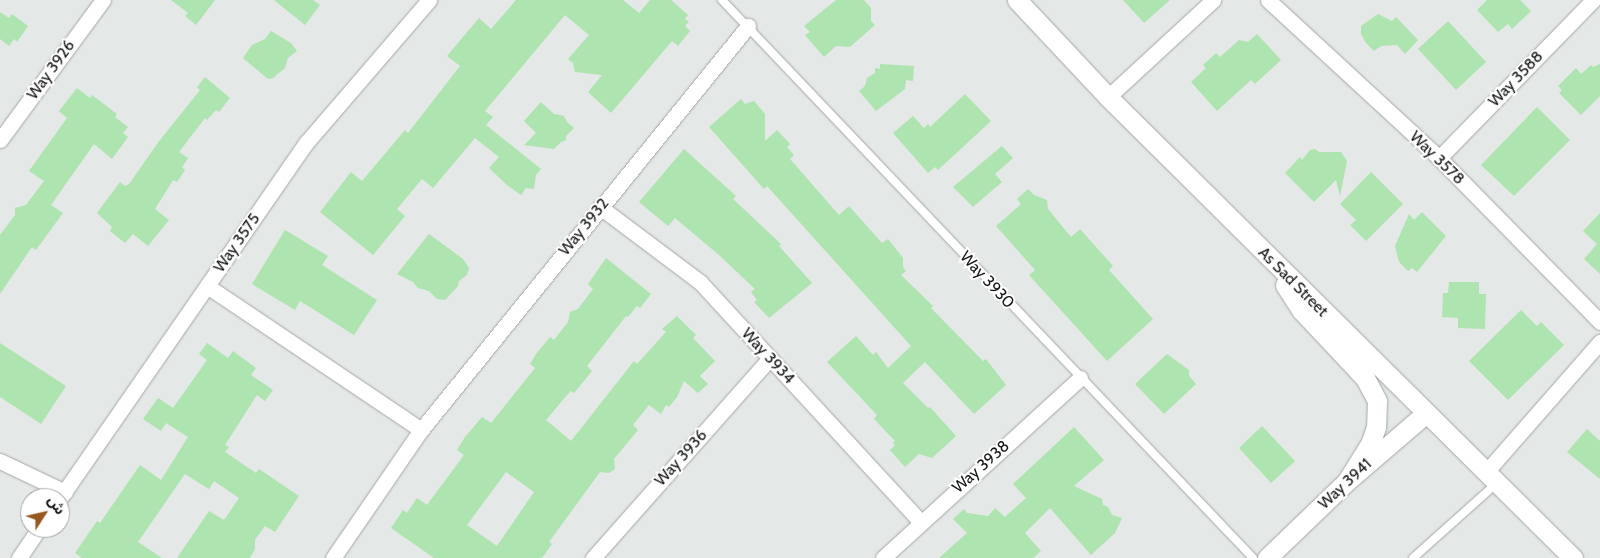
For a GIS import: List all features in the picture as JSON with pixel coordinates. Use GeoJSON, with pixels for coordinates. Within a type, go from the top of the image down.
{"type":"FeatureCollection","features":[{"type":"Feature","properties":{"kind":"street","name":"Way 3926"},"geometry":{"type":"LineString","coordinates":[[0,140],[103,0]]}},
{"type":"Feature","properties":{"kind":"street","name":"Way 3575"},"geometry":{"type":"LineString","coordinates":[[67,488],[306,143],[430,0]]}},
{"type":"Feature","properties":{"kind":"street","name":"As Sad Street"},"geometry":{"type":"LineString","coordinates":[[1018,0],[1108,97],[1276,266],[1573,558]]}},
{"type":"Feature","properties":{"kind":"street"},"geometry":{"type":"LineString","coordinates":[[1108,97],[1213,0]]}},
{"type":"Feature","properties":{"kind":"street","name":"Way 3578"},"geometry":{"type":"LineString","coordinates":[[1268,0],[1439,158],[1600,322]]}},
{"type":"Feature","properties":{"kind":"street","name":"Way 3588"},"geometry":{"type":"LineString","coordinates":[[1439,158],[1593,0]]}},
{"type":"Feature","properties":{"kind":"street","name":"Way 3932"},"geometry":{"type":"LineString","coordinates":[[333,558],[421,430],[748,26]]}},
{"type":"Feature","properties":{"kind":"street","name":"Way 3934"},"geometry":{"type":"LineString","coordinates":[[600,207],[700,282],[921,522]]}},
{"type":"Feature","properties":{"kind":"street"},"geometry":{"type":"LineString","coordinates":[[1276,266],[1287,290],[1302,311],[1365,378],[1377,401],[1376,427],[1370,444],[1347,481]]}},
{"type":"Feature","properties":{"kind":"street"},"geometry":{"type":"LineString","coordinates":[[207,286],[421,430]]}},
{"type":"Feature","properties":{"kind":"street"},"geometry":{"type":"LineString","coordinates":[[1492,478],[1600,342]]}},
{"type":"Feature","properties":{"kind":"street","name":"Way 3936"},"geometry":{"type":"LineString","coordinates":[[593,558],[770,358]]}},
{"type":"Feature","properties":{"kind":"street","name":"Way 3938"},"geometry":{"type":"LineString","coordinates":[[883,558],[1080,378]]}},
{"type":"Feature","properties":{"kind":"street","name":"Way 3941"},"geometry":{"type":"LineString","coordinates":[[1268,558],[1347,481],[1426,413]]}},
{"type":"Feature","properties":{"kind":"street"},"geometry":{"type":"LineString","coordinates":[[0,461],[49,488]]}},
{"type":"Feature","properties":{"kind":"street"},"geometry":{"type":"LineString","coordinates":[[18,558],[32,538]]}},
{"type":"Feature","properties":{"kind":"lane","name":"Way 3930"},"geometry":{"type":"LineString","coordinates":[[722,0],[1253,558]]}},
{"type":"Feature","properties":{"kind":"lane"},"geometry":{"type":"LineString","coordinates":[[1413,558],[1492,478]]}},
{"type":"Feature","properties":{"kind":"building"},"geometry":{"type":"Polygon","coordinates":[[[171,0],[215,0],[196,25],[185,16],[188,13],[171,0]]]}},
{"type":"Feature","properties":{"kind":"building"},"geometry":{"type":"Polygon","coordinates":[[[274,0],[313,0],[320,5],[305,25],[274,0]]]}},
{"type":"Feature","properties":{"kind":"building"},"geometry":{"type":"Polygon","coordinates":[[[516,0],[623,0],[639,13],[650,0],[671,0],[688,15],[685,19],[689,22],[685,26],[690,31],[678,46],[672,41],[611,113],[588,92],[602,75],[575,72],[573,63],[568,59],[589,35],[565,15],[485,111],[493,117],[486,125],[541,169],[536,175],[534,189],[526,188],[521,195],[507,185],[489,168],[499,157],[475,138],[433,188],[422,179],[397,209],[405,216],[373,255],[320,212],[351,172],[362,181],[405,130],[408,133],[460,66],[447,56],[479,18],[491,29],[516,0]]]}},
{"type":"Feature","properties":{"kind":"building"},"geometry":{"type":"Polygon","coordinates":[[[836,0],[864,0],[871,8],[871,21],[875,25],[850,47],[836,46],[824,57],[805,35],[810,32],[804,26],[836,0]]]}},
{"type":"Feature","properties":{"kind":"building"},"geometry":{"type":"Polygon","coordinates":[[[1123,0],[1170,0],[1144,23],[1123,0]]]}},
{"type":"Feature","properties":{"kind":"building"},"geometry":{"type":"Polygon","coordinates":[[[1487,0],[1520,0],[1531,11],[1512,29],[1508,24],[1498,32],[1477,10],[1487,0]]]}},
{"type":"Feature","properties":{"kind":"building"},"geometry":{"type":"Polygon","coordinates":[[[0,12],[9,18],[12,14],[28,26],[17,42],[14,39],[9,46],[0,39],[0,12]]]}},
{"type":"Feature","properties":{"kind":"building"},"geometry":{"type":"Polygon","coordinates":[[[1378,14],[1392,21],[1396,17],[1418,40],[1405,54],[1397,45],[1381,46],[1374,51],[1366,43],[1361,34],[1361,26],[1378,14]]]}},
{"type":"Feature","properties":{"kind":"building"},"geometry":{"type":"Polygon","coordinates":[[[1448,21],[1486,62],[1456,90],[1418,49],[1448,21]]]}},
{"type":"Feature","properties":{"kind":"building"},"geometry":{"type":"Polygon","coordinates":[[[271,31],[291,43],[297,51],[288,58],[285,68],[273,78],[268,79],[243,58],[252,45],[265,39],[271,31]]]}},
{"type":"Feature","properties":{"kind":"building"},"geometry":{"type":"Polygon","coordinates":[[[1257,34],[1281,60],[1255,84],[1251,80],[1217,111],[1191,82],[1206,68],[1203,65],[1216,53],[1220,57],[1239,40],[1248,42],[1257,34]]]}},
{"type":"Feature","properties":{"kind":"building"},"geometry":{"type":"Polygon","coordinates":[[[880,64],[914,66],[913,81],[906,80],[905,89],[876,111],[859,91],[865,86],[867,78],[875,73],[875,68],[880,69],[880,64]]]}},
{"type":"Feature","properties":{"kind":"building"},"geometry":{"type":"Polygon","coordinates":[[[1600,64],[1600,96],[1581,115],[1559,93],[1562,90],[1558,86],[1576,68],[1581,74],[1591,65],[1593,67],[1600,64]]]}},
{"type":"Feature","properties":{"kind":"building"},"geometry":{"type":"Polygon","coordinates":[[[205,77],[230,98],[219,112],[216,110],[207,120],[205,118],[179,152],[188,158],[182,167],[185,170],[177,182],[173,180],[155,209],[169,220],[148,246],[133,234],[125,243],[110,231],[112,227],[97,213],[120,182],[125,186],[129,184],[160,140],[200,90],[197,87],[205,77]]]}},
{"type":"Feature","properties":{"kind":"building"},"geometry":{"type":"Polygon","coordinates":[[[77,88],[90,98],[92,95],[117,114],[115,117],[128,127],[123,133],[128,137],[112,159],[94,144],[51,205],[63,213],[36,250],[32,247],[0,294],[0,235],[15,215],[15,208],[26,205],[44,181],[29,171],[67,118],[59,111],[77,88]]]}},
{"type":"Feature","properties":{"kind":"building"},"geometry":{"type":"Polygon","coordinates":[[[965,94],[991,121],[938,170],[935,167],[928,173],[893,133],[913,116],[924,128],[928,124],[930,127],[965,94]]]}},
{"type":"Feature","properties":{"kind":"building"},"geometry":{"type":"Polygon","coordinates":[[[741,99],[745,104],[754,101],[765,114],[765,141],[777,130],[790,144],[787,147],[794,155],[790,159],[839,215],[849,206],[882,243],[888,239],[903,258],[903,267],[906,271],[901,275],[933,306],[931,308],[983,361],[986,359],[1006,385],[974,414],[925,362],[903,383],[928,408],[930,407],[956,436],[932,458],[919,454],[905,467],[890,450],[895,445],[893,443],[895,441],[874,419],[877,415],[827,362],[856,336],[873,355],[876,352],[888,368],[911,346],[767,186],[764,189],[709,127],[741,99]]]}},
{"type":"Feature","properties":{"kind":"building"},"geometry":{"type":"Polygon","coordinates":[[[541,102],[554,114],[564,116],[567,122],[574,128],[566,136],[566,140],[554,149],[524,145],[536,133],[524,121],[541,102]]]}},
{"type":"Feature","properties":{"kind":"building"},"geometry":{"type":"Polygon","coordinates":[[[1537,107],[1570,140],[1514,196],[1481,165],[1537,107]]]}},
{"type":"Feature","properties":{"kind":"building"},"geometry":{"type":"Polygon","coordinates":[[[1002,146],[1013,158],[995,174],[1002,182],[973,207],[953,187],[1002,146]]]}},
{"type":"Feature","properties":{"kind":"building"},"geometry":{"type":"Polygon","coordinates":[[[684,149],[736,196],[733,199],[781,244],[779,246],[812,283],[769,318],[754,302],[757,300],[751,292],[755,289],[719,255],[675,218],[668,226],[639,202],[684,149]]]}},
{"type":"Feature","properties":{"kind":"building"},"geometry":{"type":"Polygon","coordinates":[[[1315,149],[1319,152],[1341,152],[1347,161],[1340,196],[1336,180],[1314,202],[1285,173],[1300,157],[1302,160],[1310,150],[1315,149]]]}},
{"type":"Feature","properties":{"kind":"building"},"geometry":{"type":"Polygon","coordinates":[[[1371,172],[1403,204],[1366,241],[1350,225],[1356,220],[1340,204],[1371,172]]]}},
{"type":"Feature","properties":{"kind":"building"},"geometry":{"type":"Polygon","coordinates":[[[1028,189],[1034,195],[1047,200],[1048,209],[1071,237],[1080,229],[1113,266],[1109,270],[1153,319],[1107,361],[1029,275],[1035,270],[996,226],[1021,204],[1017,199],[1028,189]]]}},
{"type":"Feature","properties":{"kind":"building"},"geometry":{"type":"Polygon","coordinates":[[[1422,212],[1446,236],[1417,272],[1412,268],[1408,271],[1399,262],[1395,246],[1409,214],[1414,220],[1422,212]]]}},
{"type":"Feature","properties":{"kind":"building"},"geometry":{"type":"Polygon","coordinates":[[[1600,213],[1600,274],[1584,259],[1597,244],[1583,231],[1600,213]]]}},
{"type":"Feature","properties":{"kind":"building"},"geometry":{"type":"Polygon","coordinates":[[[285,230],[328,256],[322,265],[377,300],[354,335],[300,301],[295,310],[252,284],[285,230]]]}},
{"type":"Feature","properties":{"kind":"building"},"geometry":{"type":"Polygon","coordinates":[[[429,234],[463,259],[469,268],[467,275],[459,281],[458,286],[445,300],[437,299],[429,291],[418,288],[413,282],[397,274],[429,234]]]}},
{"type":"Feature","properties":{"kind":"building"},"geometry":{"type":"Polygon","coordinates":[[[606,258],[651,294],[640,308],[637,306],[628,317],[626,316],[587,366],[592,371],[574,393],[571,391],[546,420],[571,441],[634,361],[637,364],[666,332],[662,329],[677,316],[696,335],[693,338],[715,361],[700,376],[708,384],[698,393],[684,381],[677,397],[669,407],[666,405],[661,414],[649,405],[633,425],[638,430],[614,459],[615,469],[609,473],[600,472],[549,542],[552,544],[542,558],[434,558],[391,528],[403,510],[407,513],[417,498],[427,505],[464,455],[457,450],[465,437],[482,417],[491,423],[535,368],[530,364],[536,354],[550,337],[554,340],[568,322],[570,312],[578,309],[593,289],[588,284],[606,258]],[[506,472],[467,525],[497,546],[534,492],[506,472]]]}},
{"type":"Feature","properties":{"kind":"building"},"geometry":{"type":"Polygon","coordinates":[[[1449,282],[1479,282],[1479,294],[1486,294],[1485,329],[1458,328],[1458,318],[1442,317],[1443,293],[1448,293],[1449,282]]]}},
{"type":"Feature","properties":{"kind":"building"},"geometry":{"type":"Polygon","coordinates":[[[1521,310],[1537,326],[1541,322],[1564,345],[1508,400],[1469,361],[1521,310]]]}},
{"type":"Feature","properties":{"kind":"building"},"geometry":{"type":"Polygon","coordinates":[[[0,343],[66,386],[41,424],[0,397],[0,343]]]}},
{"type":"Feature","properties":{"kind":"building"},"geometry":{"type":"Polygon","coordinates":[[[207,343],[228,358],[233,351],[256,368],[251,375],[273,390],[265,401],[257,395],[225,445],[229,447],[225,452],[256,473],[259,469],[299,496],[275,532],[265,526],[255,540],[255,549],[250,558],[177,558],[209,511],[224,520],[239,498],[214,481],[209,489],[185,474],[138,542],[162,558],[82,558],[75,553],[97,521],[100,523],[140,465],[161,480],[188,437],[166,423],[161,431],[143,419],[158,398],[173,408],[207,360],[199,354],[207,343]]]}},
{"type":"Feature","properties":{"kind":"building"},"geometry":{"type":"Polygon","coordinates":[[[1167,354],[1189,370],[1189,376],[1196,384],[1164,414],[1135,384],[1167,354]]]}},
{"type":"Feature","properties":{"kind":"building"},"geometry":{"type":"Polygon","coordinates":[[[1262,426],[1295,461],[1271,483],[1239,448],[1262,426]]]}},
{"type":"Feature","properties":{"kind":"building"},"geometry":{"type":"Polygon","coordinates":[[[1074,427],[1104,460],[1074,486],[1102,499],[1103,505],[1108,507],[1112,515],[1122,518],[1115,533],[1091,555],[1050,508],[1025,533],[1041,551],[1033,558],[939,558],[967,533],[953,519],[964,509],[967,513],[988,516],[995,508],[1005,517],[1026,498],[1013,484],[1074,427]]]}},
{"type":"Feature","properties":{"kind":"building"},"geometry":{"type":"Polygon","coordinates":[[[1587,429],[1600,441],[1600,479],[1567,452],[1587,429]]]}}]}
